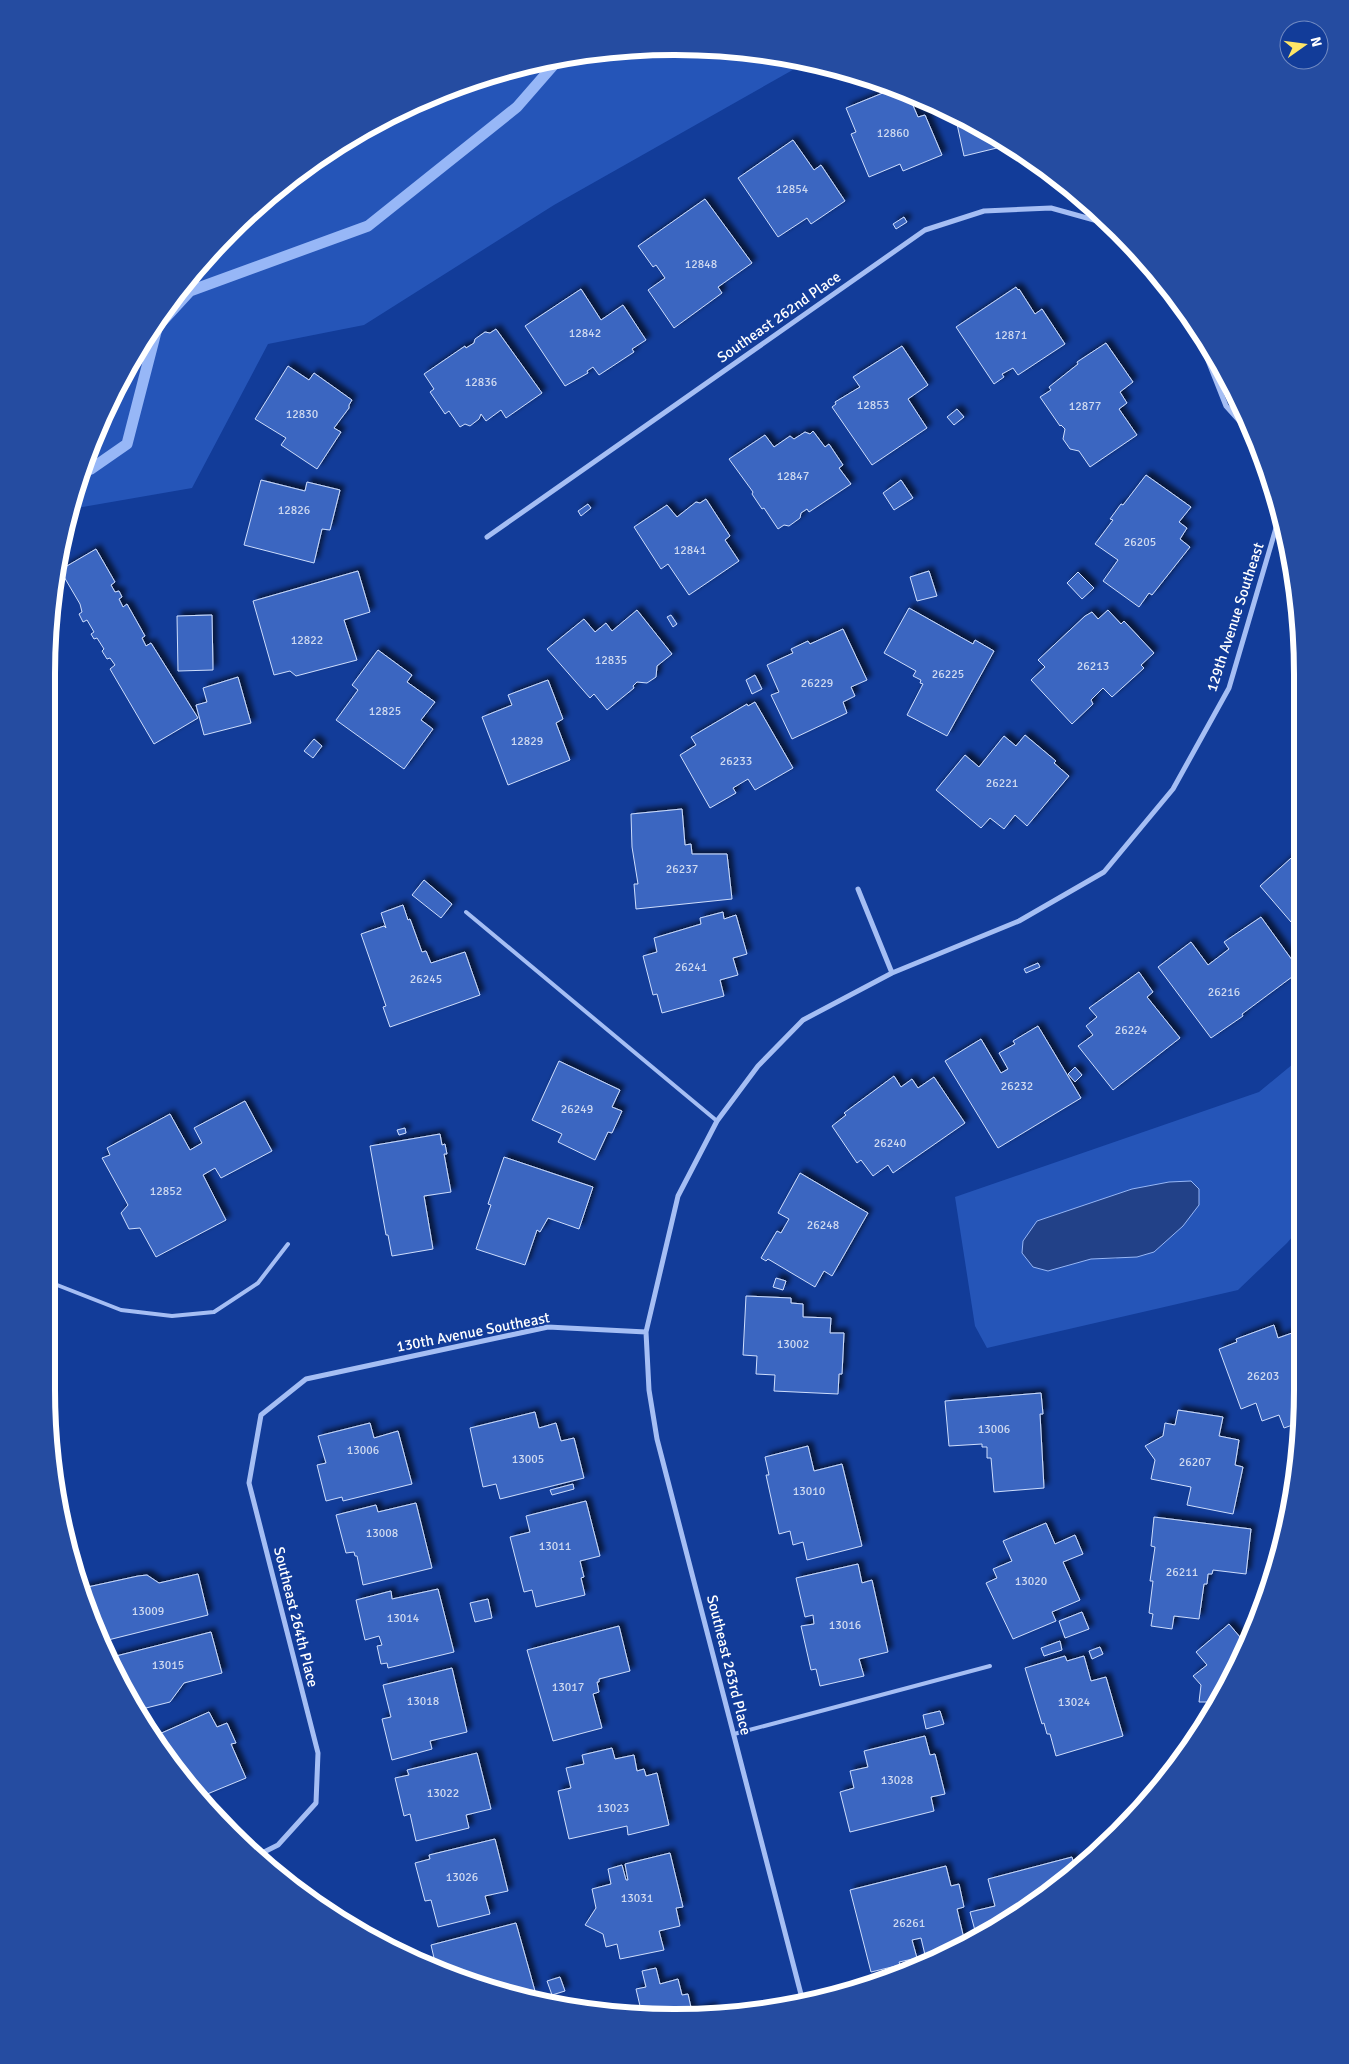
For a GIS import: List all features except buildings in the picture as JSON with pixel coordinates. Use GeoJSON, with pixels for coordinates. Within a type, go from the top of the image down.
{"type":"FeatureCollection","features":[{"type":"Feature","properties":{"kind":"street","name":"Southeast 262nd Place"},"geometry":{"type":"LineString","coordinates":[[487,537],[925,230],[984,210],[1051,208],[1096,220]]}},
{"type":"Feature","properties":{"kind":"street"},"geometry":{"type":"LineString","coordinates":[[1208,359],[1226,406],[1239,421]]}},
{"type":"Feature","properties":{"kind":"street","name":"129th Avenue Southeast"},"geometry":{"type":"LineString","coordinates":[[646,1332],[678,1196],[717,1121],[758,1066],[803,1020],[892,973],[1019,921],[1104,872],[1173,789],[1229,688],[1276,528]]}},
{"type":"Feature","properties":{"kind":"street"},"geometry":{"type":"LineString","coordinates":[[858,889],[892,973]]}},
{"type":"Feature","properties":{"kind":"street","name":"130th Avenue Southeast"},"geometry":{"type":"LineString","coordinates":[[306,1379],[548,1327],[646,1332]]}},
{"type":"Feature","properties":{"kind":"street","name":"Southeast 263rd Place"},"geometry":{"type":"LineString","coordinates":[[646,1332],[648,1390],[657,1439],[800,1996]]}},
{"type":"Feature","properties":{"kind":"street","name":"Southeast 264th Place"},"geometry":{"type":"LineString","coordinates":[[263,1852],[278,1845],[316,1803],[318,1753],[249,1483],[261,1415],[306,1379]]}},
{"type":"Feature","properties":{"kind":"lane"},"geometry":{"type":"LineString","coordinates":[[466,912],[717,1121]]}},
{"type":"Feature","properties":{"kind":"lane"},"geometry":{"type":"LineString","coordinates":[[55,1284],[120,1310],[172,1316],[214,1312],[258,1283],[288,1244]]}},
{"type":"Feature","properties":{"kind":"lane"},"geometry":{"type":"LineString","coordinates":[[734,1734],[990,1666]]}},
{"type":"Feature","properties":{"kind":"shaded area"},"geometry":{"type":"Polygon","coordinates":[[[674,55],[715,56],[755,60],[797,67],[554,205],[364,325],[268,344],[192,488],[78,508],[102,437],[138,365],[159,330],[183,297],[236,236],[297,183],[330,159],[365,138],[437,102],[514,76],[554,67],[634,56],[674,55]]]}},
{"type":"Feature","properties":{"kind":"shaded area"},"geometry":{"type":"Polygon","coordinates":[[[1294,1063],[1294,1235],[1238,1290],[987,1348],[975,1326],[955,1197],[1259,1092],[1294,1063]],[[1169,1182],[1132,1189],[1037,1221],[1048,1271],[1091,1259],[1116,1259],[1169,1182]]]}},
{"type":"Feature","properties":{"kind":"shaded area"},"geometry":{"type":"Polygon","coordinates":[[[1191,1181],[1199,1189],[1199,1205],[1183,1226],[1154,1252],[1137,1257],[1091,1259],[1048,1271],[1033,1267],[1022,1253],[1023,1241],[1037,1221],[1132,1189],[1169,1182],[1191,1181]]]}},
{"type":"Feature","properties":{"kind":"waterway"},"geometry":{"type":"LineString","coordinates":[[177,305],[190,291],[368,226],[517,107],[551,68]]}},
{"type":"Feature","properties":{"kind":"waterway"},"geometry":{"type":"LineString","coordinates":[[90,469],[127,444],[155,337]]}}]}
